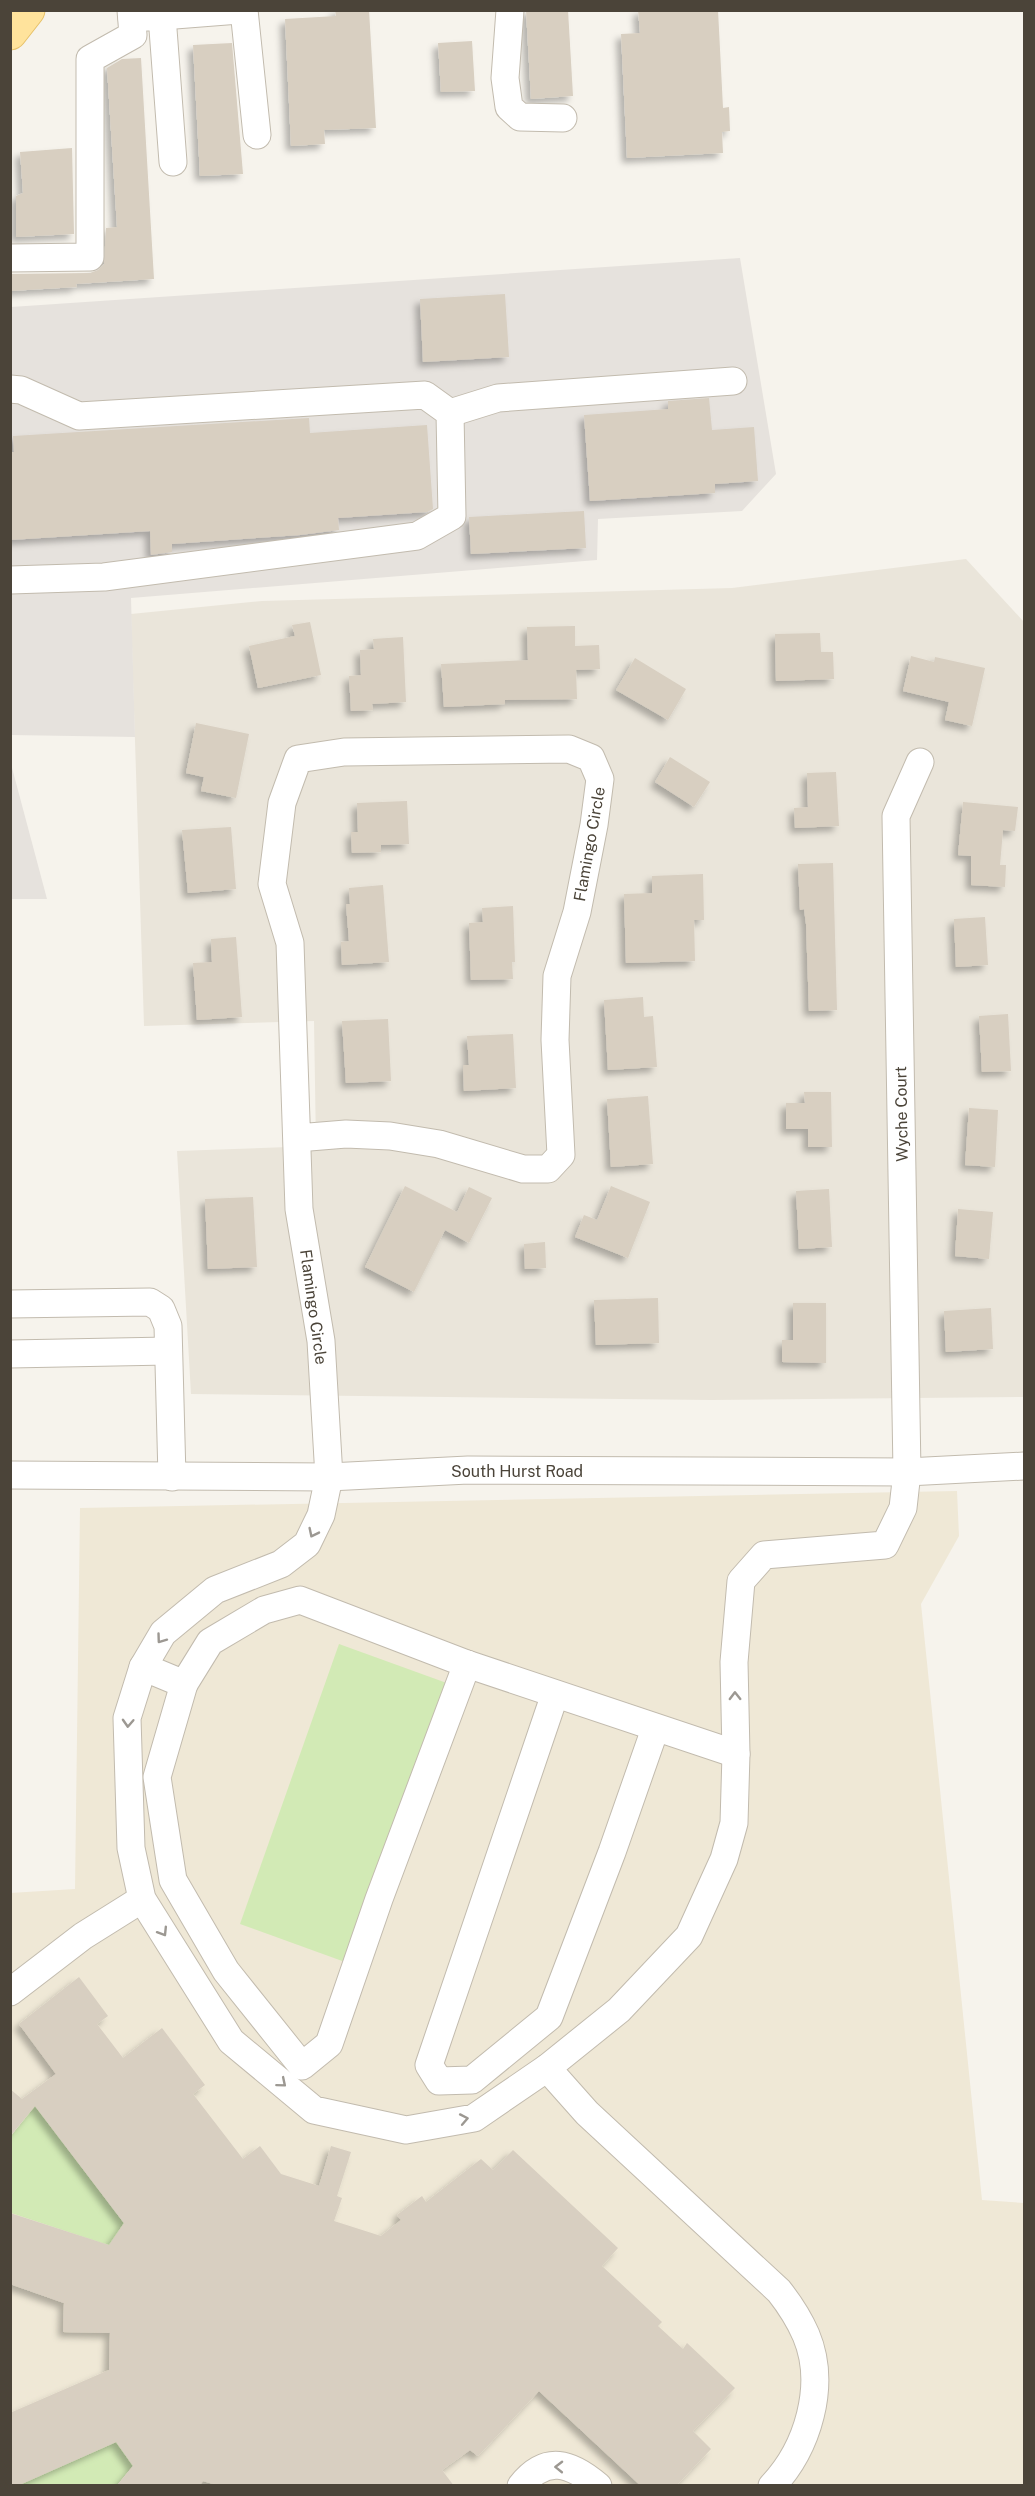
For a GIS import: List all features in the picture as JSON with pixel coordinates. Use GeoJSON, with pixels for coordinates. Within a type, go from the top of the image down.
{"type":"FeatureCollection","features":[{"type":"Feature","properties":{"kind":"main road"},"geometry":{"type":"LineString","coordinates":[[10,33],[27,10]]}},
{"type":"Feature","properties":{"kind":"street"},"geometry":{"type":"LineString","coordinates":[[10,258],[90,257],[90,59],[133,35],[132,14],[239,10]]}},
{"type":"Feature","properties":{"kind":"street"},"geometry":{"type":"LineString","coordinates":[[244,10],[257,135]]}},
{"type":"Feature","properties":{"kind":"street"},"geometry":{"type":"LineString","coordinates":[[510,10],[505,78],[509,106],[520,117],[563,118]]}},
{"type":"Feature","properties":{"kind":"street"},"geometry":{"type":"LineString","coordinates":[[162,13],[173,162]]}},
{"type":"Feature","properties":{"kind":"street"},"geometry":{"type":"LineString","coordinates":[[450,413],[498,398],[733,381]]}},
{"type":"Feature","properties":{"kind":"street"},"geometry":{"type":"LineString","coordinates":[[10,389],[21,390],[79,416],[425,395],[450,413]]}},
{"type":"Feature","properties":{"kind":"street"},"geometry":{"type":"LineString","coordinates":[[10,580],[104,577],[417,536],[452,516],[450,413]]}},
{"type":"Feature","properties":{"kind":"street","name":"Flamingo Circle"},"geometry":{"type":"LineString","coordinates":[[297,1138],[346,1134],[390,1136],[439,1144],[523,1169],[548,1169],[561,1155],[555,1040],[557,976],[577,912],[594,825],[600,779],[591,758],[569,749],[344,752],[298,759],[282,803],[272,884],[290,943],[298,1209],[321,1341],[329,1477],[321,1515],[307,1544],[281,1564],[215,1590],[164,1633],[142,1666],[128,1718],[131,1848],[142,1899],[231,2041],[314,2110],[406,2130],[474,2118],[547,2068],[619,2010],[689,1936],[724,1859],[734,1823],[736,1755]]}},
{"type":"Feature","properties":{"kind":"street","name":"Wyche Court"},"geometry":{"type":"LineString","coordinates":[[736,1755],[734,1662],[741,1581],[764,1555],[885,1545],[903,1508],[907,1472],[896,816],[920,762]]}},
{"type":"Feature","properties":{"kind":"street"},"geometry":{"type":"LineString","coordinates":[[10,1304],[150,1302],[161,1309],[168,1326],[172,1477]]}},
{"type":"Feature","properties":{"kind":"street"},"geometry":{"type":"LineString","coordinates":[[10,1354],[168,1351]]}},
{"type":"Feature","properties":{"kind":"street","name":"South Hurst Road"},"geometry":{"type":"LineString","coordinates":[[10,1475],[329,1477],[468,1470],[907,1472],[1024,1466]]}},
{"type":"Feature","properties":{"kind":"street"},"geometry":{"type":"LineString","coordinates":[[467,1664],[329,2044],[303,2066],[226,1971],[173,1880],[158,1776],[184,1684],[210,1642],[264,1610],[300,1600],[467,1664],[736,1755]]}},
{"type":"Feature","properties":{"kind":"street"},"geometry":{"type":"LineString","coordinates":[[142,1666],[184,1684]]}},
{"type":"Feature","properties":{"kind":"street"},"geometry":{"type":"LineString","coordinates":[[555,1694],[429,2065],[439,2081],[472,2080],[549,2018],[612,1852],[655,1729]]}},
{"type":"Feature","properties":{"kind":"street"},"geometry":{"type":"LineString","coordinates":[[10,1992],[84,1936],[142,1899]]}},
{"type":"Feature","properties":{"kind":"street"},"geometry":{"type":"LineString","coordinates":[[547,2068],[587,2113],[779,2291],[794,2311],[807,2336],[813,2362],[814,2397],[804,2436],[783,2474],[772,2486]]}},
{"type":"Feature","properties":{"kind":"street"},"geometry":{"type":"LineString","coordinates":[[521,2486],[528,2476],[543,2468],[558,2464],[576,2469],[598,2486]]}},
{"type":"Feature","properties":{"kind":"shaded area"},"geometry":{"type":"Polygon","coordinates":[[[740,258],[776,474],[742,511],[598,519],[597,560],[131,598],[135,737],[11,735],[11,307],[740,258]]]}},
{"type":"Feature","properties":{"kind":"shaded area"},"geometry":{"type":"Polygon","coordinates":[[[966,559],[1024,622],[1024,1397],[711,1400],[191,1394],[177,1151],[316,1146],[314,1021],[144,1026],[131,614],[262,601],[732,588],[966,559]]]}},
{"type":"Feature","properties":{"kind":"shaded area"},"geometry":{"type":"Polygon","coordinates":[[[11,764],[47,899],[11,899],[11,764]]]}},
{"type":"Feature","properties":{"kind":"shaded area"},"geometry":{"type":"Polygon","coordinates":[[[957,1491],[959,1536],[921,1604],[982,2200],[1024,2203],[1024,2485],[11,2485],[10,1893],[75,1889],[80,1508],[957,1491]]]}},
{"type":"Feature","properties":{"kind":"green space"},"geometry":{"type":"Polygon","coordinates":[[[339,1644],[466,1690],[367,1970],[240,1924],[339,1644]]]}},
{"type":"Feature","properties":{"kind":"green space"},"geometry":{"type":"Polygon","coordinates":[[[35,2106],[132,2234],[123,2250],[11,2213],[11,2136],[35,2106]]]}},
{"type":"Feature","properties":{"kind":"green space"},"geometry":{"type":"Polygon","coordinates":[[[132,2435],[144,2452],[117,2485],[17,2486],[132,2435]]]}},
{"type":"Feature","properties":{"kind":"building"},"geometry":{"type":"Polygon","coordinates":[[[335,10],[369,10],[376,128],[324,130],[325,144],[291,146],[285,19],[336,16],[335,10]]]}},
{"type":"Feature","properties":{"kind":"building"},"geometry":{"type":"Polygon","coordinates":[[[526,10],[568,10],[573,96],[531,99],[526,10]]]}},
{"type":"Feature","properties":{"kind":"building"},"geometry":{"type":"Polygon","coordinates":[[[638,10],[718,10],[723,108],[729,107],[730,131],[722,132],[723,153],[627,158],[621,34],[640,33],[638,10]]]}},
{"type":"Feature","properties":{"kind":"building"},"geometry":{"type":"Polygon","coordinates":[[[472,41],[475,91],[441,92],[438,43],[472,41]]]}},
{"type":"Feature","properties":{"kind":"building"},"geometry":{"type":"Polygon","coordinates":[[[232,43],[243,174],[200,176],[193,45],[232,43]]]}},
{"type":"Feature","properties":{"kind":"building"},"geometry":{"type":"Polygon","coordinates":[[[141,58],[154,279],[10,291],[10,274],[90,273],[98,270],[104,264],[106,228],[117,227],[107,68],[122,59],[141,58]]]}},
{"type":"Feature","properties":{"kind":"building"},"geometry":{"type":"Polygon","coordinates":[[[72,148],[74,234],[16,237],[16,196],[23,193],[20,152],[72,148]]]}},
{"type":"Feature","properties":{"kind":"building"},"geometry":{"type":"Polygon","coordinates":[[[505,294],[509,357],[423,362],[420,299],[505,294]]]}},
{"type":"Feature","properties":{"kind":"building"},"geometry":{"type":"Polygon","coordinates":[[[709,398],[712,430],[754,427],[758,481],[715,484],[715,493],[590,501],[584,415],[668,409],[668,401],[709,398]]]}},
{"type":"Feature","properties":{"kind":"building"},"geometry":{"type":"Polygon","coordinates":[[[309,418],[310,433],[427,425],[433,509],[427,512],[338,518],[339,530],[172,544],[172,552],[151,555],[150,531],[10,540],[10,452],[14,452],[13,436],[309,418]]]}},
{"type":"Feature","properties":{"kind":"building"},"geometry":{"type":"Polygon","coordinates":[[[584,511],[586,548],[471,554],[469,517],[584,511]]]}},
{"type":"Feature","properties":{"kind":"building"},"geometry":{"type":"Polygon","coordinates":[[[310,622],[321,675],[258,688],[249,646],[295,636],[292,625],[310,622]]]}},
{"type":"Feature","properties":{"kind":"building"},"geometry":{"type":"Polygon","coordinates":[[[575,626],[575,646],[599,645],[600,669],[576,670],[577,699],[505,700],[505,704],[444,707],[441,664],[528,660],[527,627],[575,626]]]}},
{"type":"Feature","properties":{"kind":"building"},"geometry":{"type":"Polygon","coordinates":[[[820,633],[821,652],[833,652],[834,679],[776,681],[775,634],[820,633]]]}},
{"type":"Feature","properties":{"kind":"building"},"geometry":{"type":"Polygon","coordinates":[[[403,637],[406,702],[372,704],[373,710],[351,711],[349,676],[361,675],[360,650],[374,649],[373,639],[403,637]]]}},
{"type":"Feature","properties":{"kind":"building"},"geometry":{"type":"Polygon","coordinates":[[[911,656],[934,662],[935,657],[985,668],[972,726],[945,720],[949,702],[903,691],[911,656]]]}},
{"type":"Feature","properties":{"kind":"building"},"geometry":{"type":"Polygon","coordinates":[[[635,658],[686,689],[668,720],[616,690],[635,658]]]}},
{"type":"Feature","properties":{"kind":"building"},"geometry":{"type":"Polygon","coordinates":[[[196,723],[249,734],[236,798],[201,791],[204,777],[186,773],[196,723]]]}},
{"type":"Feature","properties":{"kind":"building"},"geometry":{"type":"Polygon","coordinates":[[[670,757],[710,782],[694,807],[655,782],[670,757]]]}},
{"type":"Feature","properties":{"kind":"building"},"geometry":{"type":"Polygon","coordinates":[[[836,772],[839,826],[795,828],[794,808],[808,807],[807,773],[836,772]]]}},
{"type":"Feature","properties":{"kind":"building"},"geometry":{"type":"Polygon","coordinates":[[[407,801],[409,844],[381,845],[381,852],[352,853],[351,832],[358,832],[357,803],[407,801]]]}},
{"type":"Feature","properties":{"kind":"building"},"geometry":{"type":"Polygon","coordinates":[[[963,802],[1018,807],[1015,831],[1003,830],[1000,865],[1006,865],[1005,887],[971,885],[971,856],[958,855],[963,802]]]}},
{"type":"Feature","properties":{"kind":"building"},"geometry":{"type":"Polygon","coordinates":[[[231,827],[236,889],[188,893],[182,830],[231,827]]]}},
{"type":"Feature","properties":{"kind":"building"},"geometry":{"type":"Polygon","coordinates":[[[833,863],[837,1010],[809,1011],[806,924],[804,909],[800,910],[798,864],[833,863]]]}},
{"type":"Feature","properties":{"kind":"building"},"geometry":{"type":"Polygon","coordinates":[[[703,874],[704,920],[694,920],[695,961],[626,963],[624,894],[652,893],[652,876],[703,874]]]}},
{"type":"Feature","properties":{"kind":"building"},"geometry":{"type":"Polygon","coordinates":[[[383,885],[389,962],[342,965],[341,942],[349,941],[346,904],[350,904],[349,888],[383,885]]]}},
{"type":"Feature","properties":{"kind":"building"},"geometry":{"type":"Polygon","coordinates":[[[513,906],[515,962],[512,962],[513,979],[471,980],[469,923],[483,922],[482,908],[513,906]]]}},
{"type":"Feature","properties":{"kind":"building"},"geometry":{"type":"Polygon","coordinates":[[[985,917],[988,965],[956,967],[954,919],[985,917]]]}},
{"type":"Feature","properties":{"kind":"building"},"geometry":{"type":"Polygon","coordinates":[[[236,937],[242,1017],[197,1020],[193,963],[212,962],[211,939],[236,937]]]}},
{"type":"Feature","properties":{"kind":"building"},"geometry":{"type":"Polygon","coordinates":[[[643,997],[644,1017],[653,1016],[657,1067],[608,1070],[604,1000],[643,997]]]}},
{"type":"Feature","properties":{"kind":"building"},"geometry":{"type":"Polygon","coordinates":[[[1008,1014],[1011,1071],[982,1072],[979,1016],[1008,1014]]]}},
{"type":"Feature","properties":{"kind":"building"},"geometry":{"type":"Polygon","coordinates":[[[388,1019],[391,1081],[346,1083],[342,1021],[388,1019]]]}},
{"type":"Feature","properties":{"kind":"building"},"geometry":{"type":"Polygon","coordinates":[[[513,1034],[516,1088],[464,1091],[463,1065],[469,1065],[467,1036],[513,1034]]]}},
{"type":"Feature","properties":{"kind":"building"},"geometry":{"type":"Polygon","coordinates":[[[804,1092],[831,1092],[832,1147],[808,1147],[808,1129],[786,1129],[786,1103],[805,1103],[804,1092]]]}},
{"type":"Feature","properties":{"kind":"building"},"geometry":{"type":"Polygon","coordinates":[[[648,1096],[653,1164],[611,1167],[607,1099],[648,1096]]]}},
{"type":"Feature","properties":{"kind":"building"},"geometry":{"type":"Polygon","coordinates":[[[969,1108],[998,1110],[995,1167],[965,1165],[969,1108]]]}},
{"type":"Feature","properties":{"kind":"building"},"geometry":{"type":"Polygon","coordinates":[[[405,1186],[457,1212],[469,1187],[492,1198],[469,1243],[445,1230],[414,1292],[365,1267],[405,1186]]]}},
{"type":"Feature","properties":{"kind":"building"},"geometry":{"type":"Polygon","coordinates":[[[611,1186],[650,1202],[628,1258],[575,1237],[584,1215],[597,1220],[611,1186]]]}},
{"type":"Feature","properties":{"kind":"building"},"geometry":{"type":"Polygon","coordinates":[[[829,1189],[832,1247],[799,1249],[796,1191],[829,1189]]]}},
{"type":"Feature","properties":{"kind":"building"},"geometry":{"type":"Polygon","coordinates":[[[253,1197],[257,1267],[208,1269],[205,1199],[253,1197]]]}},
{"type":"Feature","properties":{"kind":"building"},"geometry":{"type":"Polygon","coordinates":[[[958,1209],[993,1212],[989,1259],[955,1256],[958,1209]]]}},
{"type":"Feature","properties":{"kind":"building"},"geometry":{"type":"Polygon","coordinates":[[[545,1242],[546,1268],[525,1269],[524,1244],[545,1242]]]}},
{"type":"Feature","properties":{"kind":"building"},"geometry":{"type":"Polygon","coordinates":[[[658,1298],[659,1343],[596,1345],[594,1300],[658,1298]]]}},
{"type":"Feature","properties":{"kind":"building"},"geometry":{"type":"Polygon","coordinates":[[[793,1303],[826,1303],[826,1363],[782,1362],[782,1340],[793,1340],[793,1303]]]}},
{"type":"Feature","properties":{"kind":"building"},"geometry":{"type":"Polygon","coordinates":[[[991,1308],[993,1349],[946,1352],[944,1311],[991,1308]]]}},
{"type":"Feature","properties":{"kind":"building"},"geometry":{"type":"Polygon","coordinates":[[[79,1977],[108,2016],[97,2024],[123,2058],[162,2028],[205,2085],[193,2094],[243,2159],[260,2146],[281,2174],[319,2186],[331,2146],[351,2152],[337,2196],[342,2198],[334,2221],[381,2236],[401,2220],[397,2215],[422,2196],[426,2202],[481,2159],[493,2170],[513,2150],[618,2248],[602,2266],[662,2322],[658,2326],[683,2349],[687,2343],[735,2388],[693,2431],[711,2449],[676,2486],[641,2486],[539,2391],[478,2456],[470,2450],[442,2470],[454,2486],[220,2486],[203,2481],[199,2486],[117,2486],[133,2466],[116,2442],[17,2486],[10,2486],[10,2413],[109,2370],[110,2333],[63,2332],[64,2303],[10,2284],[10,2213],[109,2245],[124,2223],[35,2106],[10,2136],[10,2089],[22,2099],[56,2074],[19,2024],[79,1977]]]}}]}
